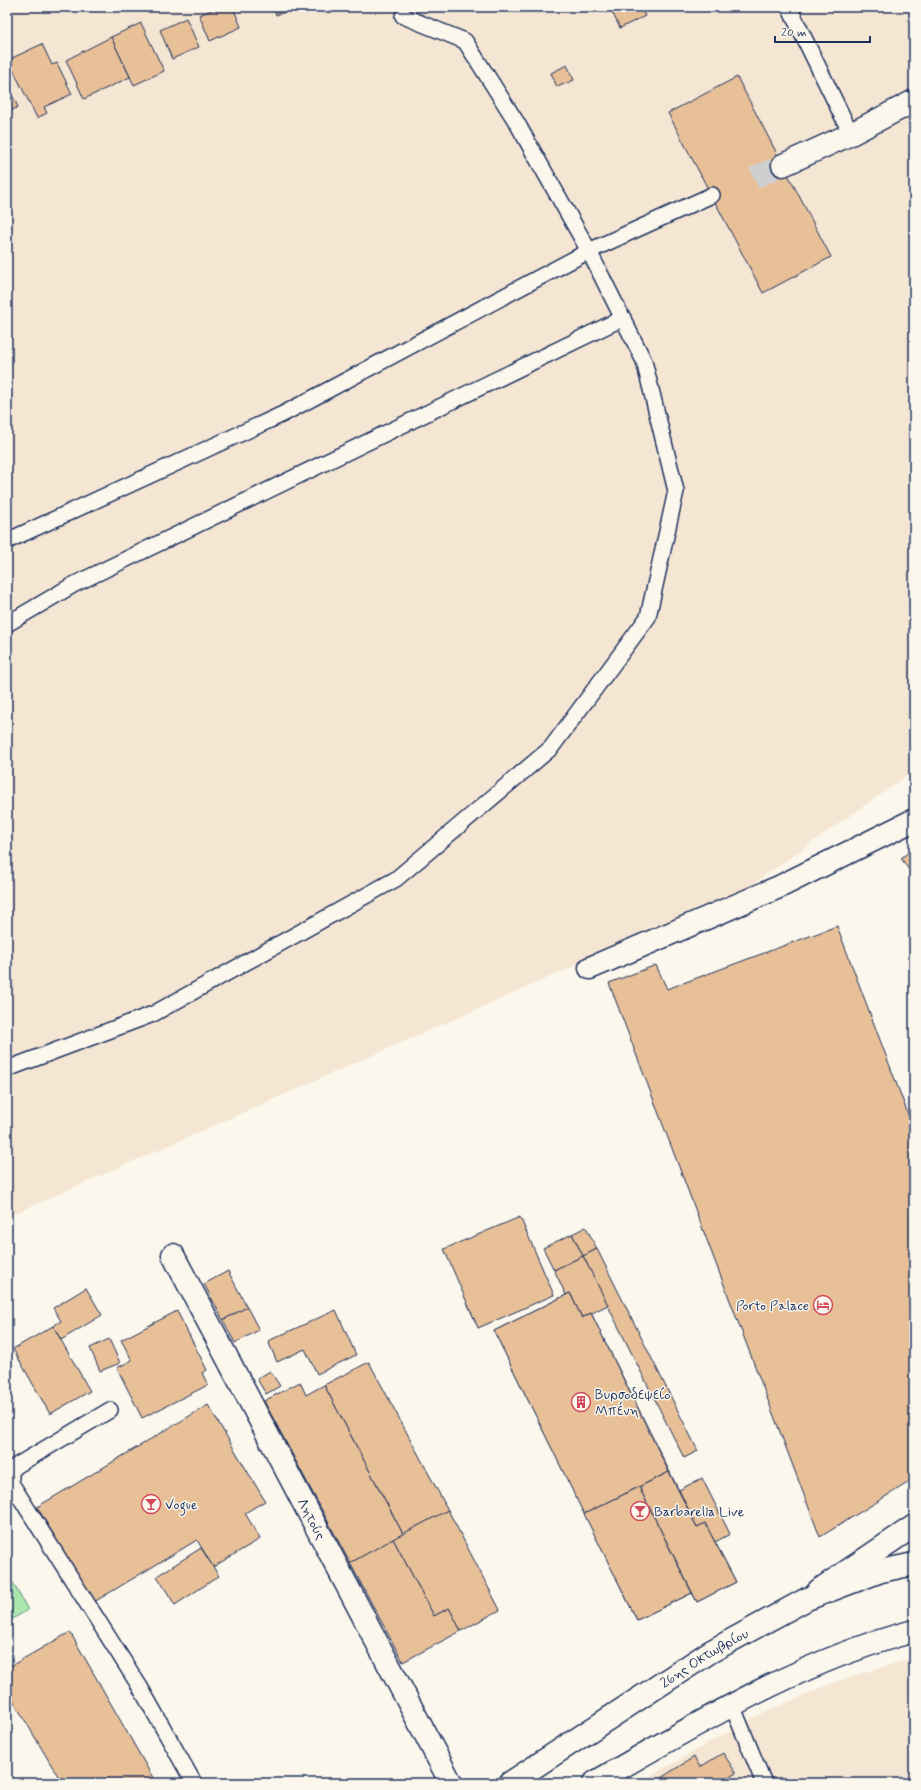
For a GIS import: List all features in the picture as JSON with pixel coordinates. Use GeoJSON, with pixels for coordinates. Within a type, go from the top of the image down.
{"type":"FeatureCollection","features":[{"type":"Feature","properties":{"kind":"street"},"geometry":{"type":"LineString","coordinates":[[783,165],[851,134],[914,101]]}},
{"type":"Feature","properties":{"kind":"street"},"geometry":{"type":"LineString","coordinates":[[590,968],[779,887],[914,820]]}},
{"type":"Feature","properties":{"kind":"street","name":"Λητούς"},"geometry":{"type":"LineString","coordinates":[[173,1255],[451,1783]]}},
{"type":"Feature","properties":{"kind":"street"},"geometry":{"type":"LineString","coordinates":[[807,1599],[914,1526]]}},
{"type":"Feature","properties":{"kind":"street","name":"26ης Οκτωβρίου"},"geometry":{"type":"LineString","coordinates":[[510,1783],[710,1652],[807,1599],[881,1571],[914,1564]]}},
{"type":"Feature","properties":{"kind":"street"},"geometry":{"type":"LineString","coordinates":[[594,1783],[732,1704],[823,1661],[914,1631]]}},
{"type":"Feature","properties":{"kind":"lane"},"geometry":{"type":"LineString","coordinates":[[789,7],[851,134]]}},
{"type":"Feature","properties":{"kind":"lane"},"geometry":{"type":"LineString","coordinates":[[7,1069],[153,1014],[396,879],[551,748],[648,617],[676,491],[644,361],[590,251],[518,122],[465,41],[403,16]]}},
{"type":"Feature","properties":{"kind":"lane"},"geometry":{"type":"LineString","coordinates":[[7,540],[283,414],[590,251],[712,195]]}},
{"type":"Feature","properties":{"kind":"lane"},"geometry":{"type":"LineString","coordinates":[[7,624],[74,585],[623,318]]}},
{"type":"Feature","properties":{"kind":"lane"},"geometry":{"type":"LineString","coordinates":[[110,1410],[16,1466],[11,1472],[12,1483],[140,1687],[194,1783]]}},
{"type":"Feature","properties":{"kind":"lane"},"geometry":{"type":"LineString","coordinates":[[732,1704],[764,1783]]}},
{"type":"Feature","properties":{"kind":"shaded area"},"geometry":{"type":"Polygon","coordinates":[[[7,7],[914,7],[914,771],[740,893],[7,1217],[7,7]]]}},
{"type":"Feature","properties":{"kind":"shaded area"},"geometry":{"type":"Polygon","coordinates":[[[914,1657],[914,1783],[638,1783],[752,1718],[835,1682],[914,1657]]]}},
{"type":"Feature","properties":{"kind":"green space"},"geometry":{"type":"Polygon","coordinates":[[[7,1572],[28,1610],[7,1622],[7,1572]]]}},
{"type":"Feature","properties":{"kind":"building"},"geometry":{"type":"Polygon","coordinates":[[[219,7],[233,7],[241,27],[210,41],[199,15],[219,7]]]}},
{"type":"Feature","properties":{"kind":"building"},"geometry":{"type":"Polygon","coordinates":[[[273,7],[301,7],[276,15],[273,7]]]}},
{"type":"Feature","properties":{"kind":"building"},"geometry":{"type":"Polygon","coordinates":[[[617,7],[645,7],[647,10],[643,12],[645,16],[620,28],[611,10],[617,7]]]}},
{"type":"Feature","properties":{"kind":"building"},"geometry":{"type":"Polygon","coordinates":[[[186,18],[199,47],[172,59],[160,30],[186,18]]]}},
{"type":"Feature","properties":{"kind":"building"},"geometry":{"type":"Polygon","coordinates":[[[141,23],[164,71],[134,85],[111,37],[141,23]]]}},
{"type":"Feature","properties":{"kind":"building"},"geometry":{"type":"Polygon","coordinates":[[[111,37],[130,77],[84,99],[66,60],[111,37]]]}},
{"type":"Feature","properties":{"kind":"building"},"geometry":{"type":"Polygon","coordinates":[[[42,44],[52,65],[57,63],[72,94],[44,107],[47,113],[37,118],[8,60],[42,44]]]}},
{"type":"Feature","properties":{"kind":"building"},"geometry":{"type":"Polygon","coordinates":[[[567,65],[574,80],[557,87],[551,73],[567,65]]]}},
{"type":"Feature","properties":{"kind":"building"},"geometry":{"type":"Polygon","coordinates":[[[737,77],[831,257],[763,293],[668,113],[737,77]]]}},
{"type":"Feature","properties":{"kind":"building"},"geometry":{"type":"Polygon","coordinates":[[[7,85],[18,107],[7,113],[7,85]]]}},
{"type":"Feature","properties":{"kind":"building"},"geometry":{"type":"Polygon","coordinates":[[[914,848],[914,870],[911,873],[901,858],[914,848]]]}},
{"type":"Feature","properties":{"kind":"building","name":"Porto Palace"},"geometry":{"type":"Polygon","coordinates":[[[837,926],[914,1130],[914,1479],[820,1537],[609,983],[656,965],[667,989],[837,926]]]}},
{"type":"Feature","properties":{"kind":"building"},"geometry":{"type":"Polygon","coordinates":[[[520,1217],[554,1295],[478,1328],[444,1249],[520,1217]]]}},
{"type":"Feature","properties":{"kind":"building"},"geometry":{"type":"Polygon","coordinates":[[[586,1227],[597,1249],[583,1256],[572,1234],[586,1227]]]}},
{"type":"Feature","properties":{"kind":"building"},"geometry":{"type":"Polygon","coordinates":[[[572,1234],[583,1256],[554,1270],[543,1248],[572,1234]]]}},
{"type":"Feature","properties":{"kind":"building"},"geometry":{"type":"Polygon","coordinates":[[[597,1249],[698,1451],[684,1458],[583,1256],[597,1249]]]}},
{"type":"Feature","properties":{"kind":"building"},"geometry":{"type":"Polygon","coordinates":[[[583,1256],[608,1305],[582,1318],[570,1293],[566,1295],[554,1270],[583,1256]]]}},
{"type":"Feature","properties":{"kind":"building"},"geometry":{"type":"Polygon","coordinates":[[[228,1271],[247,1307],[223,1320],[204,1284],[228,1271]]]}},
{"type":"Feature","properties":{"kind":"building"},"geometry":{"type":"Polygon","coordinates":[[[86,1288],[102,1315],[61,1340],[53,1326],[61,1321],[53,1308],[86,1288]]]}},
{"type":"Feature","properties":{"kind":"building","name":"Βυρσοδεψείο Μπένη"},"geometry":{"type":"Polygon","coordinates":[[[570,1293],[582,1318],[591,1313],[697,1527],[705,1523],[736,1582],[697,1602],[692,1593],[637,1620],[494,1331],[570,1293]]]}},
{"type":"Feature","properties":{"kind":"building","name":"Βυρσοδεψείο Μπένη"},"geometry":{"type":"Polygon","coordinates":[[[570,1293],[582,1318],[591,1313],[669,1472],[584,1514],[494,1331],[570,1293]]]}},
{"type":"Feature","properties":{"kind":"building"},"geometry":{"type":"Polygon","coordinates":[[[247,1307],[259,1330],[235,1343],[223,1320],[247,1307]]]}},
{"type":"Feature","properties":{"kind":"building"},"geometry":{"type":"Polygon","coordinates":[[[336,1310],[356,1355],[317,1374],[305,1349],[277,1362],[268,1341],[336,1310]]]}},
{"type":"Feature","properties":{"kind":"building"},"geometry":{"type":"Polygon","coordinates":[[[177,1311],[207,1370],[202,1373],[208,1385],[142,1418],[117,1368],[132,1360],[121,1340],[177,1311]]]}},
{"type":"Feature","properties":{"kind":"building"},"geometry":{"type":"Polygon","coordinates":[[[53,1326],[90,1391],[50,1414],[13,1349],[53,1326]]]}},
{"type":"Feature","properties":{"kind":"building"},"geometry":{"type":"Polygon","coordinates":[[[109,1339],[120,1363],[100,1371],[90,1348],[109,1339]]]}},
{"type":"Feature","properties":{"kind":"building"},"geometry":{"type":"Polygon","coordinates":[[[369,1362],[448,1510],[403,1534],[324,1385],[369,1362]]]}},
{"type":"Feature","properties":{"kind":"building"},"geometry":{"type":"Polygon","coordinates":[[[270,1371],[280,1386],[266,1394],[257,1379],[270,1371]]]}},
{"type":"Feature","properties":{"kind":"building"},"geometry":{"type":"Polygon","coordinates":[[[300,1382],[306,1395],[324,1385],[403,1534],[350,1563],[264,1401],[300,1382]]]}},
{"type":"Feature","properties":{"kind":"building","name":"Vogue"},"geometry":{"type":"Polygon","coordinates":[[[208,1405],[265,1501],[245,1513],[260,1539],[213,1567],[197,1540],[94,1602],[37,1507],[208,1405]]]}},
{"type":"Feature","properties":{"kind":"building"},"geometry":{"type":"Polygon","coordinates":[[[669,1472],[697,1527],[705,1523],[736,1582],[697,1602],[639,1487],[669,1472]]]}},
{"type":"Feature","properties":{"kind":"building"},"geometry":{"type":"Polygon","coordinates":[[[702,1478],[730,1534],[715,1542],[705,1523],[697,1527],[679,1490],[702,1478]]]}},
{"type":"Feature","properties":{"kind":"building"},"geometry":{"type":"Polygon","coordinates":[[[639,1487],[692,1593],[637,1620],[584,1514],[639,1487]]]}},
{"type":"Feature","properties":{"kind":"building"},"geometry":{"type":"Polygon","coordinates":[[[448,1510],[500,1610],[461,1631],[449,1608],[434,1616],[393,1539],[448,1510]]]}},
{"type":"Feature","properties":{"kind":"building"},"geometry":{"type":"Polygon","coordinates":[[[393,1539],[434,1616],[449,1608],[461,1631],[403,1662],[350,1563],[393,1539]]]}},
{"type":"Feature","properties":{"kind":"building","name":"Vogue"},"geometry":{"type":"Polygon","coordinates":[[[201,1548],[219,1576],[175,1605],[157,1576],[201,1548]]]}},
{"type":"Feature","properties":{"kind":"building"},"geometry":{"type":"Polygon","coordinates":[[[70,1632],[156,1783],[62,1783],[7,1690],[7,1668],[70,1632]]]}},
{"type":"Feature","properties":{"kind":"building"},"geometry":{"type":"Polygon","coordinates":[[[723,1753],[736,1773],[720,1783],[653,1783],[694,1757],[700,1767],[723,1753]]]}},
{"type":"Feature","properties":{"kind":"tunnel"},"geometry":{"type":"LineString","coordinates":[[754,178],[783,165]]}},
{"type":"Feature","properties":{"kind":"place","name":"Porto Palace"},"geometry":{"type":"Point","coordinates":[823,1305]}},
{"type":"Feature","properties":{"kind":"place","name":"Βυρσοδεψείο Μπένη"},"geometry":{"type":"Point","coordinates":[581,1402]}},
{"type":"Feature","properties":{"kind":"place","name":"Vogue"},"geometry":{"type":"Point","coordinates":[151,1504]}},
{"type":"Feature","properties":{"kind":"place","name":"Barbarella Live"},"geometry":{"type":"Point","coordinates":[640,1511]}}]}
